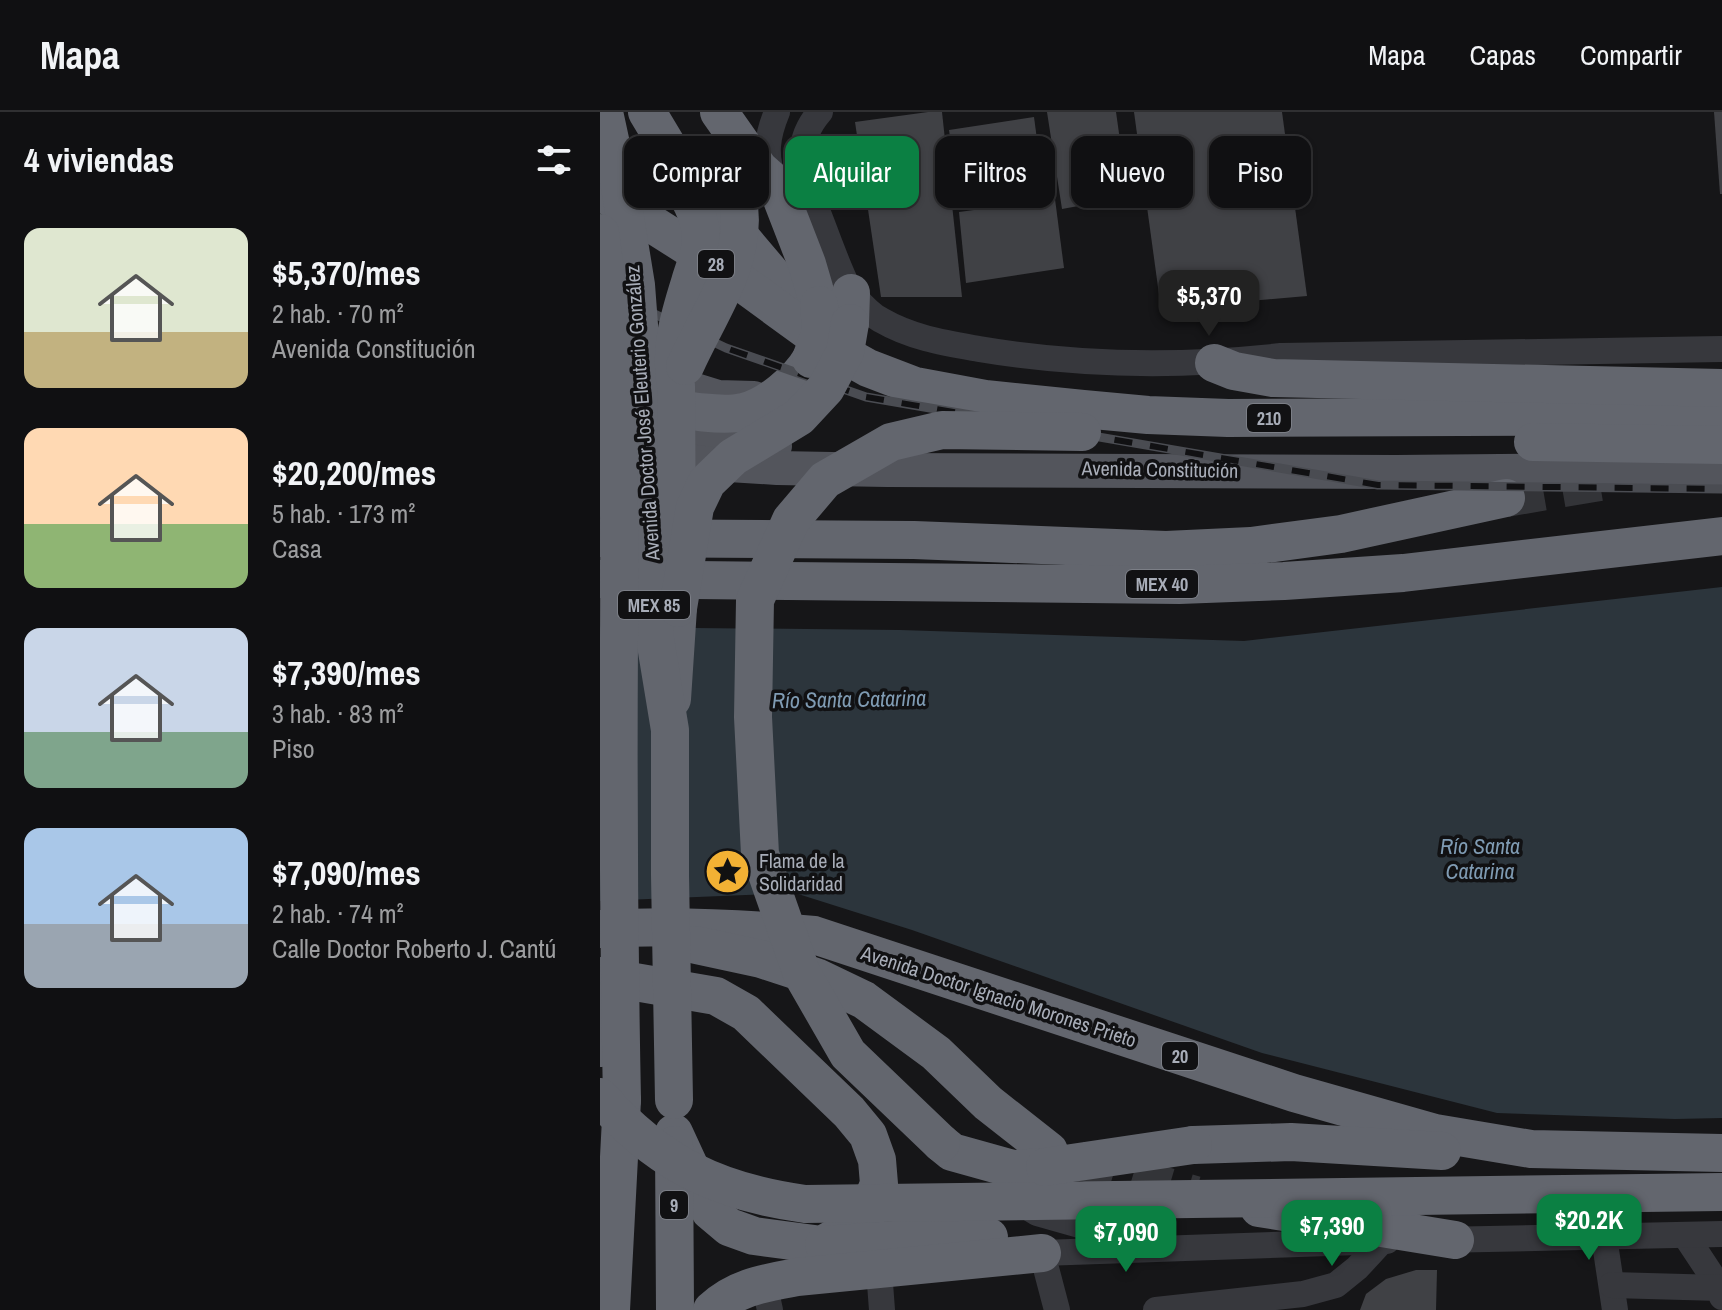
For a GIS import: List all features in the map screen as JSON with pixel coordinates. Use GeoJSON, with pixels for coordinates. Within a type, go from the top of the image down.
{"type":"FeatureCollection","features":[{"type":"Feature","properties":{"kind":"highway","name":"Avenida Doctor José Eleuterio González"},"geometry":{"type":"LineString","coordinates":[[604,112],[636,285],[648,445],[655,639],[670,730],[674,1116]]}},
{"type":"Feature","properties":{"kind":"highway"},"geometry":{"type":"LineString","coordinates":[[647,112],[677,162],[800,307],[832,325]]}},
{"type":"Feature","properties":{"kind":"highway"},"geometry":{"type":"LineString","coordinates":[[676,386],[729,275],[742,223],[741,203],[727,160],[721,147],[694,112]]}},
{"type":"Feature","properties":{"kind":"highway"},"geometry":{"type":"LineString","coordinates":[[678,608],[695,507],[707,482],[733,457],[799,417],[826,388],[845,352],[776,184],[759,169],[719,112]]}},
{"type":"Feature","properties":{"kind":"highway"},"geometry":{"type":"LineString","coordinates":[[600,141],[641,154],[672,172],[690,198],[701,229],[699,254],[682,309],[671,364],[676,386],[678,608],[670,730]]}},
{"type":"Feature","properties":{"kind":"highway","name":"28"},"geometry":{"type":"LineString","coordinates":[[600,191],[720,267],[832,325]]}},
{"type":"Feature","properties":{"kind":"highway","name":"Avenida Doctor José Eleuterio González"},"geometry":{"type":"LineString","coordinates":[[600,233],[615,376],[621,515],[610,981],[608,1310]]}},
{"type":"Feature","properties":{"kind":"highway"},"geometry":{"type":"LineString","coordinates":[[600,399],[707,412],[743,412],[773,397],[801,377],[832,325]]}},
{"type":"Feature","properties":{"kind":"highway","name":"210"},"geometry":{"type":"LineString","coordinates":[[832,325],[868,368],[915,386],[985,399],[1148,415],[1228,418],[1722,416]]}},
{"type":"Feature","properties":{"kind":"highway"},"geometry":{"type":"LineString","coordinates":[[1214,363],[1244,374],[1273,378],[1722,388]]}},
{"type":"Feature","properties":{"kind":"highway"},"geometry":{"type":"LineString","coordinates":[[1531,1149],[1477,1153],[1291,1142],[1193,1145],[1047,1159],[1013,1169],[946,1147],[848,1054],[802,974],[760,854],[753,717],[755,600],[791,520],[825,480],[891,442],[942,430],[1722,445]]}},
{"type":"Feature","properties":{"kind":"highway","name":"MEX 40"},"geometry":{"type":"LineString","coordinates":[[600,538],[914,540],[1166,550],[1251,546],[1341,534],[1506,498]]}},
{"type":"Feature","properties":{"kind":"highway","name":"MEX 40"},"geometry":{"type":"LineString","coordinates":[[600,579],[1032,581],[1179,585],[1373,575],[1722,536]]}},
{"type":"Feature","properties":{"kind":"highway"},"geometry":{"type":"LineString","coordinates":[[914,540],[1032,581],[1166,550]]}},
{"type":"Feature","properties":{"kind":"highway"},"geometry":{"type":"LineString","coordinates":[[600,566],[606,602],[619,640]]}},
{"type":"Feature","properties":{"kind":"highway","name":"20"},"geometry":{"type":"LineString","coordinates":[[645,926],[702,947],[761,959],[802,972],[864,1000],[936,1053],[1047,1159]]}},
{"type":"Feature","properties":{"kind":"highway","name":"Avenida Doctor Ignacio Morones Prieto"},"geometry":{"type":"LineString","coordinates":[[600,929],[732,927],[814,935],[1294,1093],[1435,1133],[1531,1149],[1722,1153]]}},
{"type":"Feature","properties":{"kind":"highway"},"geometry":{"type":"LineString","coordinates":[[600,1048],[610,981],[716,996],[746,1013],[849,1112],[868,1135],[877,1160],[879,1184],[867,1213],[850,1229],[822,1245]]}},
{"type":"Feature","properties":{"kind":"highway"},"geometry":{"type":"LineString","coordinates":[[611,1099],[637,1134],[670,1159],[701,1176],[737,1191],[805,1204],[1722,1192]]}},
{"type":"Feature","properties":{"kind":"highway"},"geometry":{"type":"LineString","coordinates":[[674,1116],[710,1211],[729,1227],[754,1236],[822,1245],[979,1234],[1042,1253]]}},
{"type":"Feature","properties":{"kind":"highway","name":"9"},"geometry":{"type":"LineString","coordinates":[[674,1116],[675,1310]]}},
{"type":"Feature","properties":{"kind":"highway"},"geometry":{"type":"LineString","coordinates":[[1217,1202],[1455,1240]]}},
{"type":"Feature","properties":{"kind":"highway"},"geometry":{"type":"LineString","coordinates":[[712,1310],[730,1294],[767,1296],[797,1277],[1042,1253]]}},
{"type":"Feature","properties":{"kind":"highway"},"geometry":{"type":"LineString","coordinates":[[600,1300],[608,1310]]}},
{"type":"Feature","properties":{"kind":"main road"},"geometry":{"type":"LineString","coordinates":[[600,361],[718,397],[773,397]]}},
{"type":"Feature","properties":{"kind":"main road"},"geometry":{"type":"LineString","coordinates":[[600,407],[675,426],[906,470]]}},
{"type":"Feature","properties":{"kind":"main road","name":"Avenida Constitución"},"geometry":{"type":"LineString","coordinates":[[600,442],[640,454],[713,464],[777,468],[1722,469]]}},
{"type":"Feature","properties":{"kind":"street"},"geometry":{"type":"LineString","coordinates":[[776,184],[770,171],[767,144],[777,112]]}},
{"type":"Feature","properties":{"kind":"street"},"geometry":{"type":"LineString","coordinates":[[820,112],[802,144],[802,169],[832,325],[879,319],[924,339],[1037,357],[1139,365],[1214,363],[1281,356],[1722,349]]}},
{"type":"Feature","properties":{"kind":"street"},"geometry":{"type":"LineString","coordinates":[[946,1147],[1037,1213],[1159,1248]]}},
{"type":"Feature","properties":{"kind":"street"},"geometry":{"type":"LineString","coordinates":[[1057,1310],[1042,1253],[1382,1241],[1722,1234]]}},
{"type":"Feature","properties":{"kind":"street"},"geometry":{"type":"LineString","coordinates":[[1604,1237],[1613,1297],[1721,1292],[1685,1235]]}},
{"type":"Feature","properties":{"kind":"street"},"geometry":{"type":"LineString","coordinates":[[1156,1310],[1303,1294],[1336,1285],[1382,1241]]}},
{"type":"Feature","properties":{"kind":"street"},"geometry":{"type":"LineString","coordinates":[[879,1270],[882,1310]]}},
{"type":"Feature","properties":{"kind":"water","name":"Río Santa Catarina"},"geometry":{"type":"Polygon","coordinates":[[[1722,587],[1722,1118],[1497,1113],[1262,1053],[912,930],[795,893],[600,901],[600,627],[900,630],[1244,641],[1722,587]]]}},
{"type":"Feature","properties":{"kind":"building"},"geometry":{"type":"Polygon","coordinates":[[[942,112],[945,136],[935,136],[935,208],[952,208],[962,297],[881,297],[868,208],[919,208],[919,136],[857,136],[855,122],[942,112]]]}},
{"type":"Feature","properties":{"kind":"building"},"geometry":{"type":"Polygon","coordinates":[[[1047,112],[1116,112],[1119,136],[1071,136],[1071,207],[1062,209],[1055,164],[1055,136],[1051,136],[1047,112]]]}},
{"type":"Feature","properties":{"kind":"building"},"geometry":{"type":"Polygon","coordinates":[[[1134,112],[1282,112],[1285,136],[1209,136],[1209,208],[1295,208],[1307,296],[1161,309],[1147,208],[1193,208],[1193,136],[1137,136],[1134,112]]]}},
{"type":"Feature","properties":{"kind":"building"},"geometry":{"type":"Polygon","coordinates":[[[1714,112],[1722,112],[1722,194],[1720,194],[1714,112]]]}},
{"type":"Feature","properties":{"kind":"building"},"geometry":{"type":"Polygon","coordinates":[[[1034,117],[1037,136],[950,136],[949,130],[1034,117]]]}},
{"type":"Feature","properties":{"kind":"building"},"geometry":{"type":"Polygon","coordinates":[[[1055,199],[1064,268],[966,283],[959,212],[989,208],[1055,208],[1055,199]]]}},
{"type":"Feature","properties":{"kind":"building"},"geometry":{"type":"Polygon","coordinates":[[[1416,1270],[1437,1270],[1436,1310],[1360,1310],[1366,1294],[1386,1279],[1416,1270]]]}},
{"type":"Feature","properties":{"kind":"tunnel"},"geometry":{"type":"LineString","coordinates":[[1506,498],[1617,479]]}},
{"type":"Feature","properties":{"kind":"tunnel"},"geometry":{"type":"LineString","coordinates":[[1078,1160],[1195,1195]]}},
{"type":"Feature","properties":{"kind":"railway"},"geometry":{"type":"LineString","coordinates":[[600,288],[726,348],[866,397],[1378,485],[1722,489]]}},
{"type":"Feature","properties":{"kind":"place","name":"Flama de la Solidaridad"},"geometry":{"type":"Point","coordinates":[728,871]}}]}
